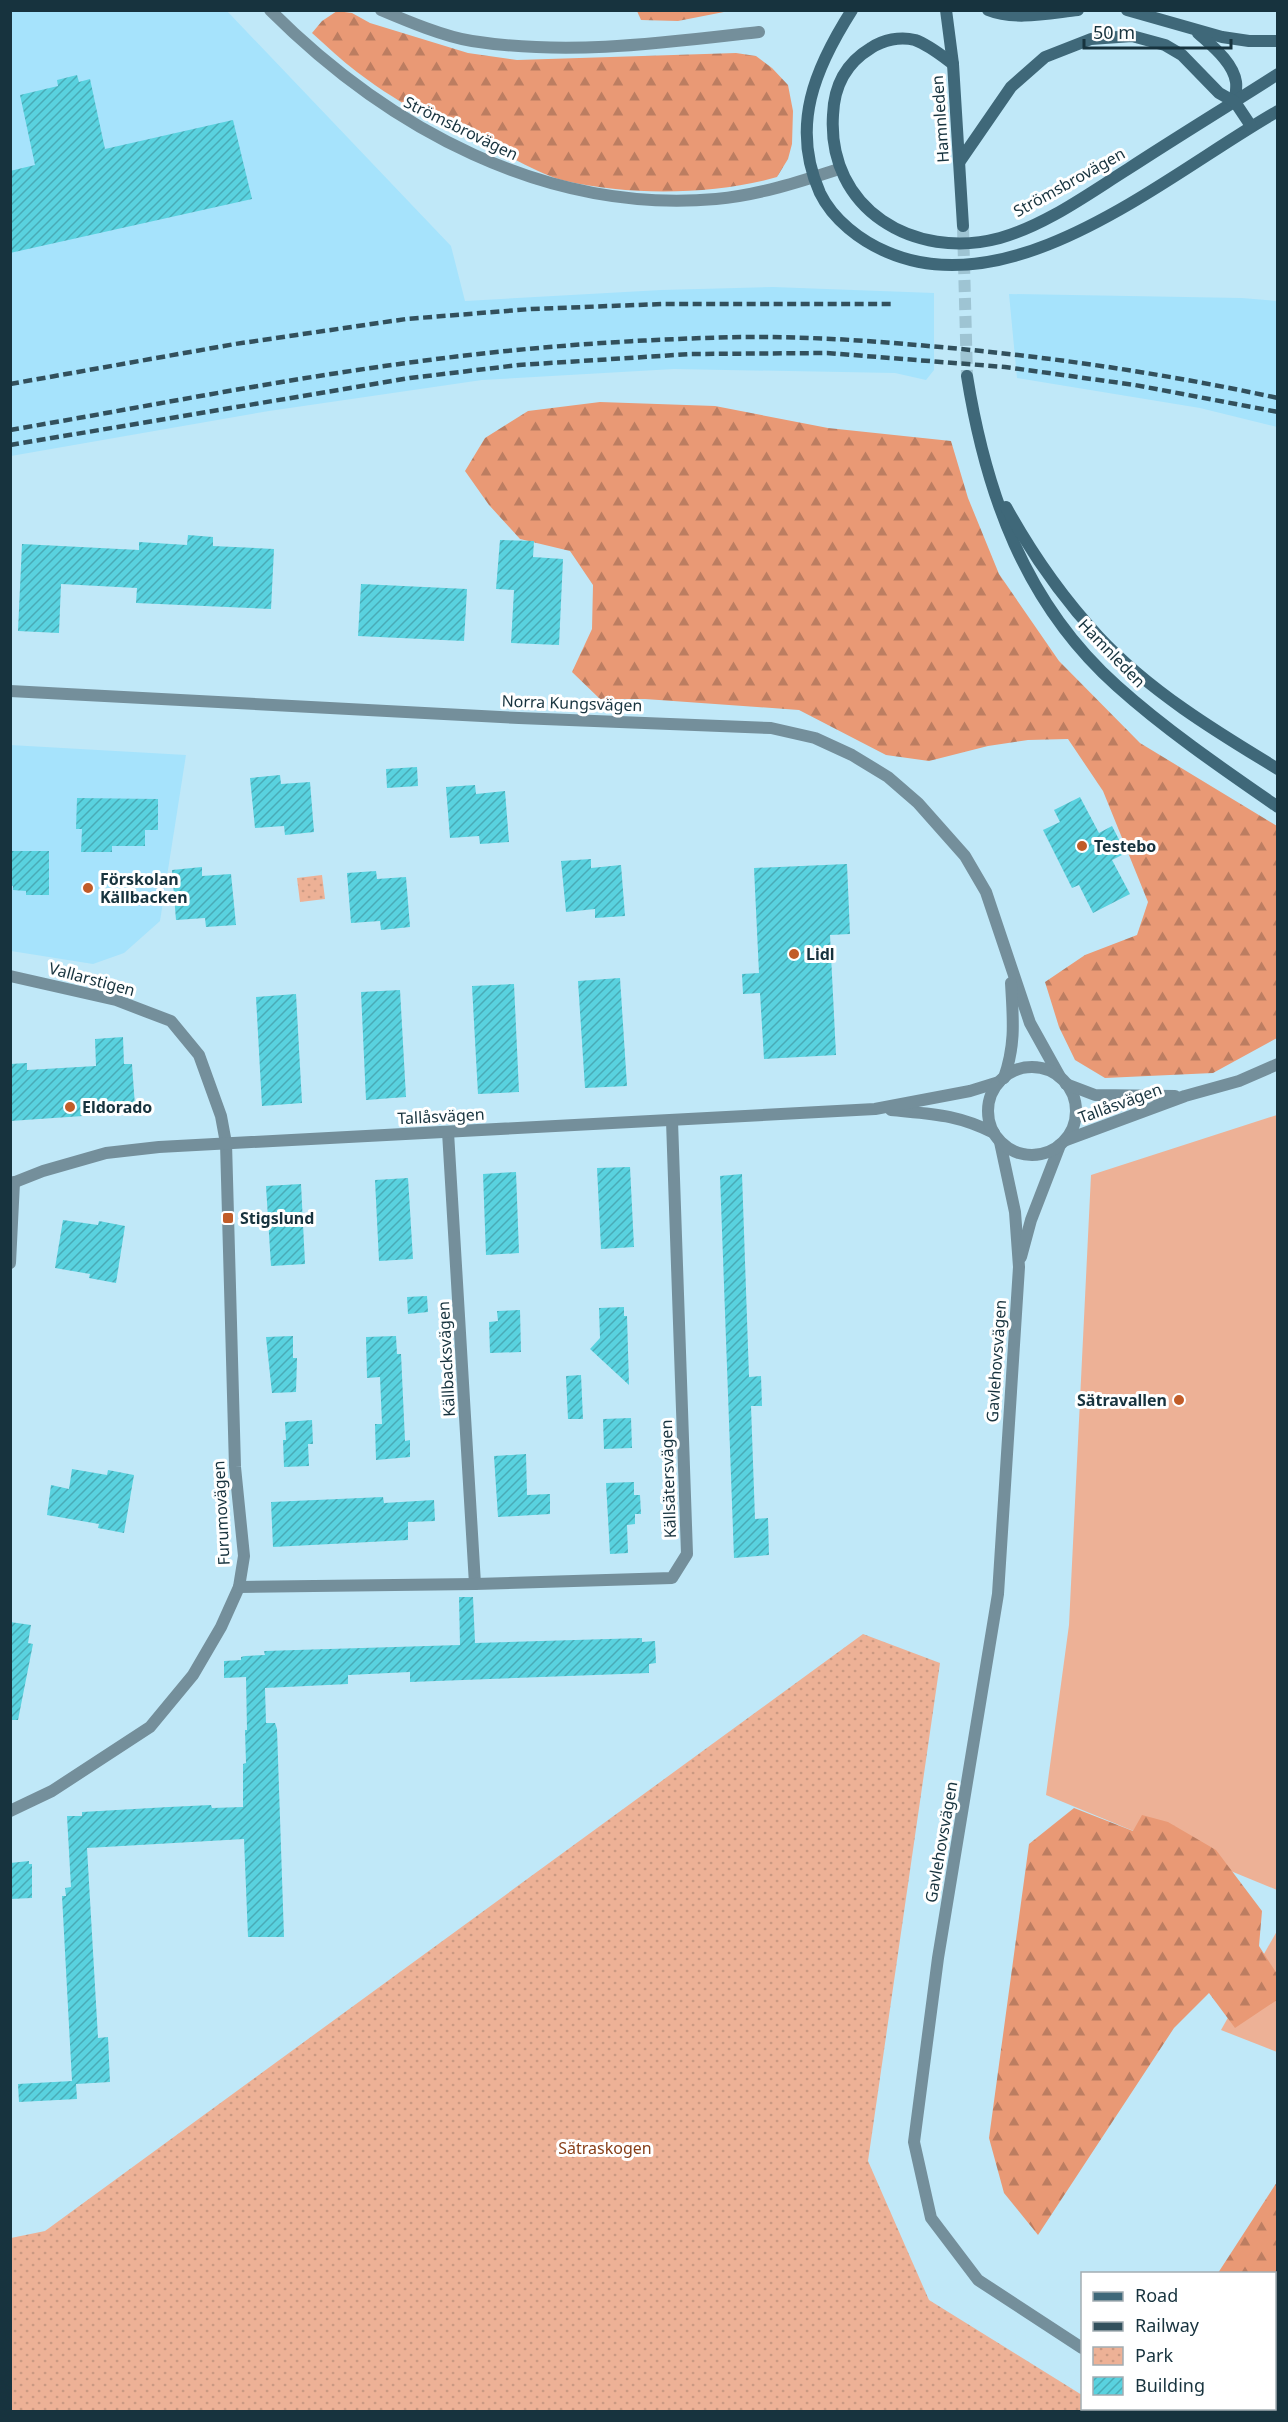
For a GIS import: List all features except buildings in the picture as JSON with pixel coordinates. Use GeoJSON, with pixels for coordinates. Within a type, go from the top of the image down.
{"type":"FeatureCollection","features":[{"type":"Feature","properties":{"kind":"main road"},"geometry":{"type":"LineString","coordinates":[[852,10],[826,54],[810,96],[806,144],[813,177],[823,200],[855,234],[906,261],[937,266],[970,266],[1004,260],[1051,244],[1105,218],[1278,111]]}},
{"type":"Feature","properties":{"kind":"main road","name":"Hamnleden"},"geometry":{"type":"LineString","coordinates":[[946,10],[953,64],[963,226]]}},
{"type":"Feature","properties":{"kind":"main road"},"geometry":{"type":"LineString","coordinates":[[988,10],[996,14],[1021,15],[1078,10]]}},
{"type":"Feature","properties":{"kind":"main road"},"geometry":{"type":"LineString","coordinates":[[1127,10],[1198,32],[1249,41],[1278,41]]}},
{"type":"Feature","properties":{"kind":"main road"},"geometry":{"type":"LineString","coordinates":[[1198,32],[1231,69],[1236,82],[1235,102]]}},
{"type":"Feature","properties":{"kind":"main road"},"geometry":{"type":"LineString","coordinates":[[960,161],[1011,87],[1045,57],[1091,39],[1132,36],[1165,45],[1182,55],[1219,93],[1235,102],[1251,126]]}},
{"type":"Feature","properties":{"kind":"main road"},"geometry":{"type":"LineString","coordinates":[[839,169],[833,141],[833,104],[848,67],[861,54],[877,44],[895,39],[913,40],[930,48],[953,64]]}},
{"type":"Feature","properties":{"kind":"main road","name":"Strömsbrovägen"},"geometry":{"type":"LineString","coordinates":[[839,169],[858,201],[887,225],[912,237],[941,242],[968,243],[1000,238],[1052,215],[1278,74]]}},
{"type":"Feature","properties":{"kind":"main road","name":"Hamnleden"},"geometry":{"type":"LineString","coordinates":[[967,376],[976,431],[987,472],[1016,548],[1055,616],[1082,650],[1117,686],[1229,773],[1278,807]]}},
{"type":"Feature","properties":{"kind":"main road","name":"Hamnleden"},"geometry":{"type":"LineString","coordinates":[[987,472],[1041,567],[1100,638],[1134,670],[1178,704],[1278,769]]}},
{"type":"Feature","properties":{"kind":"street","name":"Strömsbrovägen"},"geometry":{"type":"LineString","coordinates":[[270,10],[308,48],[389,110],[468,152],[517,174],[571,189],[635,200],[716,199],[778,189],[839,169]]}},
{"type":"Feature","properties":{"kind":"street"},"geometry":{"type":"LineString","coordinates":[[381,10],[470,41],[564,50],[656,44],[759,32]]}},
{"type":"Feature","properties":{"kind":"street","name":"Norra Kungsvägen"},"geometry":{"type":"LineString","coordinates":[[10,691],[519,718],[761,727],[815,738],[852,755],[888,777],[918,803],[965,856],[986,892],[1001,931],[1011,970],[1030,1023],[1063,1080]]}},
{"type":"Feature","properties":{"kind":"street","name":"Norra Kungsvägen"},"geometry":{"type":"LineString","coordinates":[[1001,1080],[1012,1055],[1011,970]]}},
{"type":"Feature","properties":{"kind":"street","name":"Vallarstigen"},"geometry":{"type":"LineString","coordinates":[[10,976],[116,1000],[171,1021],[199,1055],[221,1116],[226,1143]]}},
{"type":"Feature","properties":{"kind":"street","name":"Tallåsvägen"},"geometry":{"type":"LineString","coordinates":[[875,1109],[951,1115],[972,1122],[997,1137],[1011,1150],[1023,1155],[1036,1155],[1049,1152],[1063,1143],[1185,1096],[1239,1081],[1278,1064]]}},
{"type":"Feature","properties":{"kind":"street","name":"Tallåsvägen"},"geometry":{"type":"LineString","coordinates":[[10,1263],[12,1183],[43,1171],[106,1153],[226,1143],[875,1109],[970,1091],[1001,1080],[1017,1070],[1032,1067],[1046,1070],[1095,1095],[1185,1096]]}},
{"type":"Feature","properties":{"kind":"street"},"geometry":{"type":"LineString","coordinates":[[997,1137],[989,1120],[989,1107],[992,1094],[1001,1080]]}},
{"type":"Feature","properties":{"kind":"street","name":"Tallåsvägen"},"geometry":{"type":"LineString","coordinates":[[1063,1080],[1076,1106],[1076,1118],[1063,1143]]}},
{"type":"Feature","properties":{"kind":"street","name":"Källsätersvägen"},"geometry":{"type":"LineString","coordinates":[[239,1587],[475,1584],[672,1578],[687,1554],[672,1121]]}},
{"type":"Feature","properties":{"kind":"street","name":"Källbacksvägen"},"geometry":{"type":"LineString","coordinates":[[448,1132],[475,1584]]}},
{"type":"Feature","properties":{"kind":"street","name":"Gavlehovsvägen"},"geometry":{"type":"LineString","coordinates":[[997,1137],[1015,1212],[1019,1267],[998,1594],[938,1958],[914,2142],[931,2218],[978,2280],[1081,2347]]}},
{"type":"Feature","properties":{"kind":"street","name":"Furumovägen"},"geometry":{"type":"LineString","coordinates":[[10,1811],[52,1791],[150,1727],[193,1675],[221,1628],[239,1587],[244,1556],[235,1467],[226,1143]]}},
{"type":"Feature","properties":{"kind":"street","name":"Gavlehovsvägen"},"geometry":{"type":"LineString","coordinates":[[1019,1267],[1031,1220],[1063,1143]]}},
{"type":"Feature","properties":{"kind":"shaded area"},"geometry":{"type":"Polygon","coordinates":[[[11,11],[227,11],[451,246],[465,301],[661,290],[773,287],[934,293],[934,370],[926,380],[895,373],[674,369],[482,380],[269,411],[11,456],[11,11]]]}},
{"type":"Feature","properties":{"kind":"shaded area"},"geometry":{"type":"Polygon","coordinates":[[[1009,294],[1242,298],[1277,301],[1277,427],[1200,408],[1017,378],[1009,294]]]}},
{"type":"Feature","properties":{"kind":"shaded area","name":"Förskolan Källbacken"},"geometry":{"type":"Polygon","coordinates":[[[10,745],[186,755],[160,921],[124,953],[93,964],[11,951],[10,745]]]}},
{"type":"Feature","properties":{"kind":"green space"},"geometry":{"type":"Polygon","coordinates":[[[337,11],[352,13],[370,23],[468,53],[517,60],[736,53],[756,56],[772,68],[788,85],[793,111],[792,144],[788,159],[777,177],[752,183],[699,190],[617,189],[559,179],[471,140],[393,97],[357,72],[312,33],[322,21],[337,11]]]}},
{"type":"Feature","properties":{"kind":"green space"},"geometry":{"type":"Polygon","coordinates":[[[637,11],[729,11],[678,21],[641,20],[637,11]]]}},
{"type":"Feature","properties":{"kind":"green space"},"geometry":{"type":"Polygon","coordinates":[[[600,402],[715,406],[828,428],[951,441],[968,498],[999,574],[1059,661],[1140,743],[1277,826],[1277,1038],[1213,1073],[1105,1078],[1075,1060],[1059,1027],[1045,982],[1085,955],[1137,935],[1148,902],[1103,791],[1068,739],[1028,740],[988,746],[929,761],[886,755],[799,710],[645,699],[600,699],[572,672],[592,629],[593,585],[570,551],[520,539],[489,505],[465,471],[485,438],[528,411],[600,402]]]}},
{"type":"Feature","properties":{"kind":"green space"},"geometry":{"type":"Polygon","coordinates":[[[322,875],[325,899],[300,902],[297,878],[322,875]]]}},
{"type":"Feature","properties":{"kind":"green space","name":"Sätravallen"},"geometry":{"type":"Polygon","coordinates":[[[1277,1115],[1277,1890],[1046,1795],[1069,1625],[1091,1175],[1277,1115]]]}},
{"type":"Feature","properties":{"kind":"green space","name":"Sätraskogen"},"geometry":{"type":"Polygon","coordinates":[[[863,1634],[940,1663],[868,2161],[929,2300],[1081,2394],[1081,2410],[1108,2411],[11,2411],[11,2238],[45,2231],[863,1634]]]}},
{"type":"Feature","properties":{"kind":"green space"},"geometry":{"type":"Polygon","coordinates":[[[1074,1808],[1133,1831],[1142,1815],[1168,1822],[1216,1850],[1262,1911],[1259,1946],[1277,1974],[1277,2000],[1235,2028],[1209,1993],[1174,2028],[1038,2235],[1004,2193],[989,2138],[1029,1844],[1074,1808]]]}},
{"type":"Feature","properties":{"kind":"green space"},"geometry":{"type":"Polygon","coordinates":[[[1277,1931],[1277,2052],[1221,2030],[1277,1931]]]}},
{"type":"Feature","properties":{"kind":"green space"},"geometry":{"type":"Polygon","coordinates":[[[1277,2182],[1278,2411],[1276,2410],[1276,2272],[1219,2272],[1277,2182]]]}},
{"type":"Feature","properties":{"kind":"tunnel"},"geometry":{"type":"LineString","coordinates":[[963,226],[967,376]]}},
{"type":"Feature","properties":{"kind":"railway"},"geometry":{"type":"LineString","coordinates":[[10,384],[235,344],[406,319],[531,309],[663,304],[893,304]]}},
{"type":"Feature","properties":{"kind":"railway"},"geometry":{"type":"LineString","coordinates":[[10,430],[271,384],[429,360],[566,346],[732,337],[844,340],[972,350],[1104,366],[1278,398]]}},
{"type":"Feature","properties":{"kind":"railway"},"geometry":{"type":"LineString","coordinates":[[10,445],[410,378],[519,365],[691,354],[827,353],[1005,367],[1135,385],[1278,412]]}},
{"type":"Feature","properties":{"kind":"place","name":"Testebo"},"geometry":{"type":"Point","coordinates":[1082,846]}},
{"type":"Feature","properties":{"kind":"place","name":"Förskolan Källbacken"},"geometry":{"type":"Point","coordinates":[88,888]}},
{"type":"Feature","properties":{"kind":"place","name":"Lidl"},"geometry":{"type":"Point","coordinates":[794,954]}},
{"type":"Feature","properties":{"kind":"place","name":"Eldorado"},"geometry":{"type":"Point","coordinates":[70,1107]}},
{"type":"Feature","properties":{"kind":"place","name":"Stigslund"},"geometry":{"type":"Point","coordinates":[228,1218]}},
{"type":"Feature","properties":{"kind":"place","name":"Sätravallen"},"geometry":{"type":"Point","coordinates":[1179,1400]}}]}
